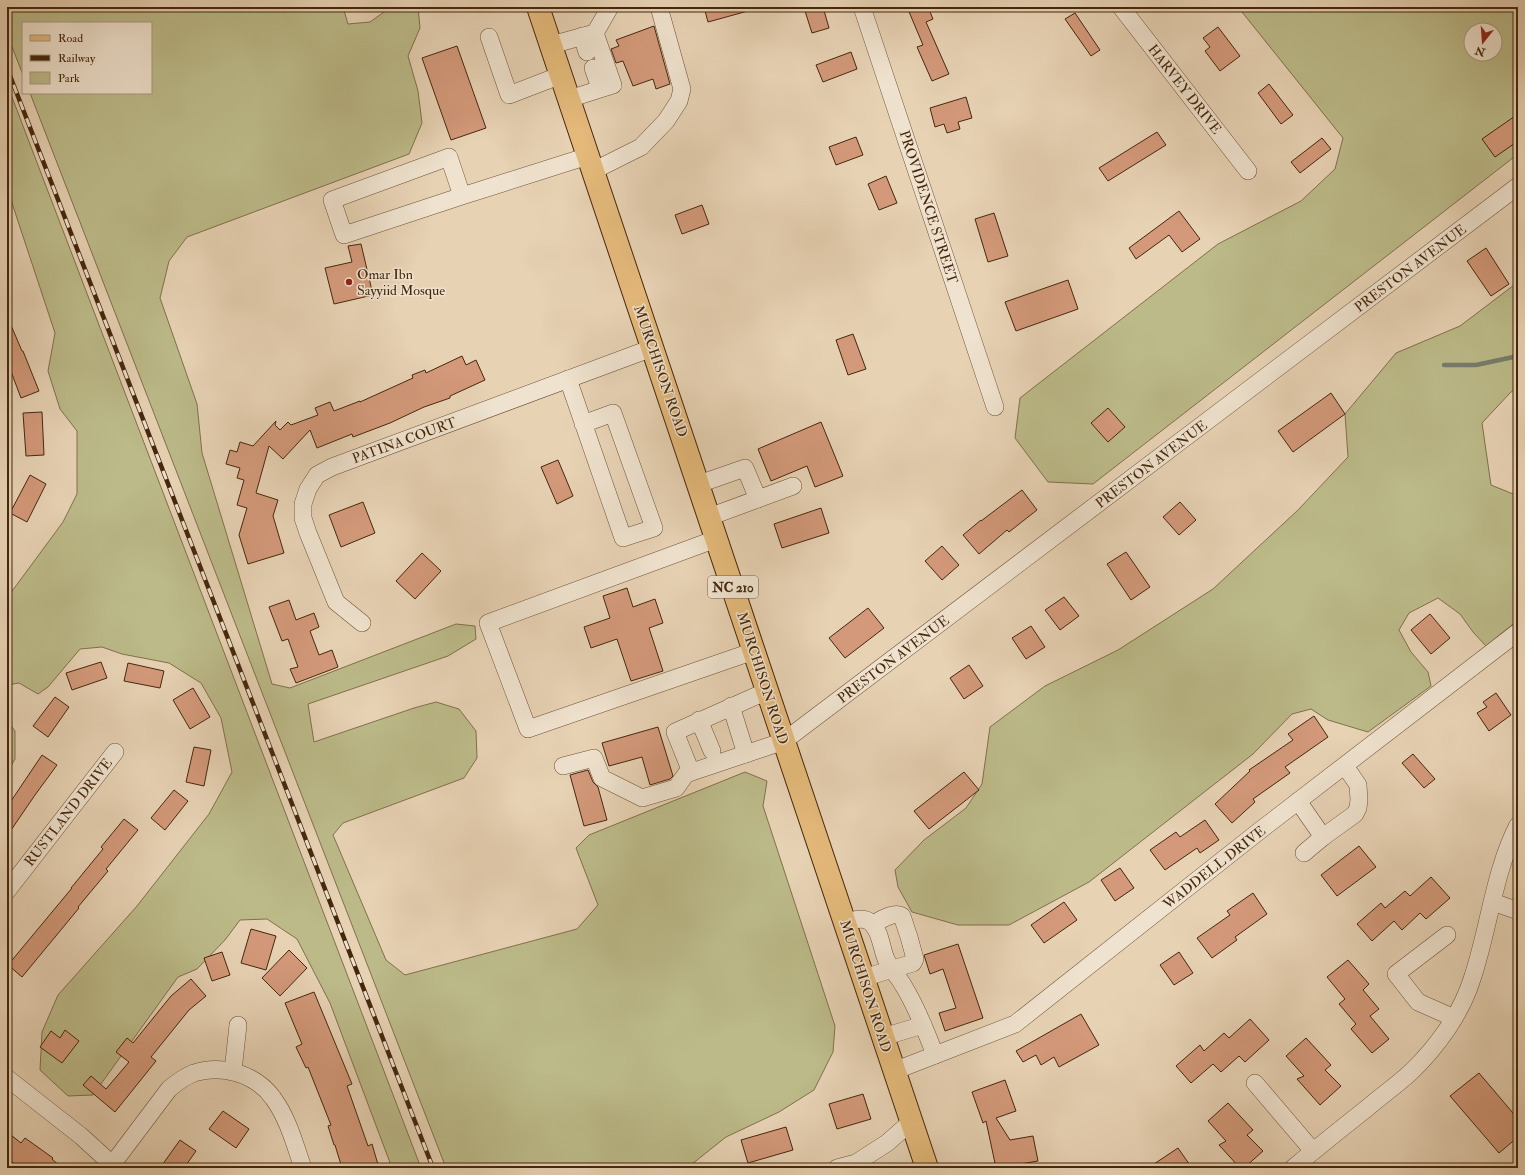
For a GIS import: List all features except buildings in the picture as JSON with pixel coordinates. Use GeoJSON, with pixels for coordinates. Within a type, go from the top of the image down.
{"type":"FeatureCollection","features":[{"type":"Feature","properties":{"kind":"main road","name":"MURCHISON ROAD"},"geometry":{"type":"LineString","coordinates":[[539,7],[927,1168]]}},
{"type":"Feature","properties":{"kind":"street"},"geometry":{"type":"LineString","coordinates":[[551,45],[588,34],[610,7]]}},
{"type":"Feature","properties":{"kind":"street"},"geometry":{"type":"LineString","coordinates":[[462,196],[448,157],[332,200],[344,236],[462,196],[591,164],[641,148],[666,121],[679,101],[682,89],[659,7]]}},
{"type":"Feature","properties":{"kind":"street","name":"PROVIDENCE STREET"},"geometry":{"type":"LineString","coordinates":[[862,7],[995,407]]}},
{"type":"Feature","properties":{"kind":"street","name":"HARVEY DRIVE"},"geometry":{"type":"LineString","coordinates":[[1121,7],[1248,171]]}},
{"type":"Feature","properties":{"kind":"street"},"geometry":{"type":"LineString","coordinates":[[587,52],[588,34]]}},
{"type":"Feature","properties":{"kind":"street"},"geometry":{"type":"LineString","coordinates":[[569,99],[613,85],[588,34]]}},
{"type":"Feature","properties":{"kind":"street"},"geometry":{"type":"LineString","coordinates":[[489,37],[510,95],[561,75]]}},
{"type":"Feature","properties":{"kind":"street"},"geometry":{"type":"LineString","coordinates":[[593,68],[600,88]]}},
{"type":"Feature","properties":{"kind":"street","name":"PRESTON AVENUE"},"geometry":{"type":"LineString","coordinates":[[691,772],[784,741],[1518,186]]}},
{"type":"Feature","properties":{"kind":"street","name":"PATINA COURT"},"geometry":{"type":"LineString","coordinates":[[362,623],[336,602],[303,518],[304,504],[308,489],[317,475],[332,466],[652,348]]}},
{"type":"Feature","properties":{"kind":"street"},"geometry":{"type":"LineString","coordinates":[[568,379],[583,424],[623,538],[654,528],[613,413],[583,424]]}},
{"type":"Feature","properties":{"kind":"street"},"geometry":{"type":"LineString","coordinates":[[699,484],[745,468],[758,499]]}},
{"type":"Feature","properties":{"kind":"street"},"geometry":{"type":"LineString","coordinates":[[710,517],[793,486]]}},
{"type":"Feature","properties":{"kind":"street"},"geometry":{"type":"LineString","coordinates":[[716,538],[488,623],[528,729],[754,651]]}},
{"type":"Feature","properties":{"kind":"street","name":"WADDELL DRIVE"},"geometry":{"type":"LineString","coordinates":[[894,1071],[1015,1024],[1298,801],[1518,632]]}},
{"type":"Feature","properties":{"kind":"street"},"geometry":{"type":"LineString","coordinates":[[563,766],[594,758],[602,778],[642,798],[676,788],[686,774],[691,772],[675,732],[699,720],[768,691]]}},
{"type":"Feature","properties":{"kind":"street"},"geometry":{"type":"LineString","coordinates":[[731,706],[746,754]]}},
{"type":"Feature","properties":{"kind":"street"},"geometry":{"type":"LineString","coordinates":[[699,720],[712,751]]}},
{"type":"Feature","properties":{"kind":"street","name":"RUSTLAND DRIVE"},"geometry":{"type":"LineString","coordinates":[[7,892],[114,752]]}},
{"type":"Feature","properties":{"kind":"street"},"geometry":{"type":"LineString","coordinates":[[1304,853],[1355,814],[1358,808],[1358,785],[1345,766]]}},
{"type":"Feature","properties":{"kind":"street"},"geometry":{"type":"LineString","coordinates":[[1298,801],[1323,837]]}},
{"type":"Feature","properties":{"kind":"street"},"geometry":{"type":"LineString","coordinates":[[1293,1168],[1411,1072],[1432,1050],[1454,1018],[1472,981],[1503,863],[1518,825]]}},
{"type":"Feature","properties":{"kind":"street"},"geometry":{"type":"LineString","coordinates":[[1493,902],[1518,910]]}},
{"type":"Feature","properties":{"kind":"street"},"geometry":{"type":"LineString","coordinates":[[863,978],[913,963],[915,960],[903,919],[899,915],[896,914],[873,924]]}},
{"type":"Feature","properties":{"kind":"street"},"geometry":{"type":"LineString","coordinates":[[845,923],[859,919],[868,920],[873,924],[878,933],[884,956],[891,969],[903,985],[923,1025],[935,1055]]}},
{"type":"Feature","properties":{"kind":"street"},"geometry":{"type":"LineString","coordinates":[[1447,936],[1396,974],[1418,1002],[1454,1018]]}},
{"type":"Feature","properties":{"kind":"street"},"geometry":{"type":"LineString","coordinates":[[233,1072],[238,1025]]}},
{"type":"Feature","properties":{"kind":"street"},"geometry":{"type":"LineString","coordinates":[[883,1037],[923,1025]]}},
{"type":"Feature","properties":{"kind":"street"},"geometry":{"type":"LineString","coordinates":[[7,1078],[81,1136],[112,1167],[156,1105],[176,1083],[194,1073],[204,1071],[214,1070],[233,1072],[250,1078],[258,1083],[273,1097],[283,1114],[303,1168]]}},
{"type":"Feature","properties":{"kind":"street"},"geometry":{"type":"LineString","coordinates":[[1255,1083],[1313,1152]]}},
{"type":"Feature","properties":{"kind":"street"},"geometry":{"type":"LineString","coordinates":[[838,1168],[856,1163],[887,1143],[912,1122]]}},
{"type":"Feature","properties":{"kind":"green space"},"geometry":{"type":"Polygon","coordinates":[[[7,7],[343,7],[348,24],[370,22],[391,7],[418,7],[420,28],[408,56],[418,91],[422,123],[409,154],[187,237],[169,261],[160,298],[197,404],[202,453],[272,684],[290,688],[456,624],[475,626],[476,639],[448,656],[308,704],[314,742],[436,702],[459,709],[476,731],[477,758],[464,778],[343,823],[333,835],[386,960],[405,975],[577,929],[598,905],[576,848],[589,835],[745,772],[767,781],[763,806],[835,1026],[833,1052],[814,1090],[779,1112],[726,1137],[687,1168],[446,1168],[30,94],[152,94],[152,22],[22,22],[22,72],[7,34],[7,7]]]}},
{"type":"Feature","properties":{"kind":"green space"},"geometry":{"type":"Polygon","coordinates":[[[1238,7],[1518,7],[1518,154],[1093,484],[1048,482],[1015,438],[1020,398],[1218,244],[1301,201],[1335,169],[1343,138],[1238,7]]]}},
{"type":"Feature","properties":{"kind":"green space"},"geometry":{"type":"Polygon","coordinates":[[[7,84],[421,1168],[392,1168],[330,1003],[297,939],[267,919],[240,920],[225,940],[197,969],[178,977],[93,1095],[68,1096],[40,1070],[42,1032],[58,995],[137,906],[209,814],[232,772],[221,718],[201,683],[169,663],[122,654],[102,647],[80,649],[48,687],[38,694],[19,683],[7,685],[7,598],[63,522],[77,494],[77,431],[60,409],[48,371],[55,333],[7,184],[7,84]]]}},
{"type":"Feature","properties":{"kind":"green space"},"geometry":{"type":"Polygon","coordinates":[[[1518,282],[1518,386],[1482,423],[1491,485],[1518,496],[1518,620],[1486,646],[1473,632],[1460,614],[1438,598],[1409,613],[1399,630],[1411,652],[1428,672],[1431,686],[1368,732],[1328,720],[1311,709],[1292,714],[1253,754],[1089,882],[1009,925],[958,925],[912,912],[898,887],[895,870],[924,840],[966,808],[982,784],[990,727],[1045,686],[1118,650],[1213,589],[1298,510],[1348,457],[1345,414],[1396,353],[1460,326],[1518,282]]]}},
{"type":"Feature","properties":{"kind":"green space"},"geometry":{"type":"Polygon","coordinates":[[[7,720],[15,731],[15,759],[7,773],[7,720]]]}},
{"type":"Feature","properties":{"kind":"waterway"},"geometry":{"type":"LineString","coordinates":[[1444,365],[1476,365],[1518,356]]}},
{"type":"Feature","properties":{"kind":"railway"},"geometry":{"type":"LineString","coordinates":[[7,68],[433,1168]]}},
{"type":"Feature","properties":{"kind":"place","name":"Omar Ibn Sayyiid Mosque"},"geometry":{"type":"Point","coordinates":[349,282]}}]}
